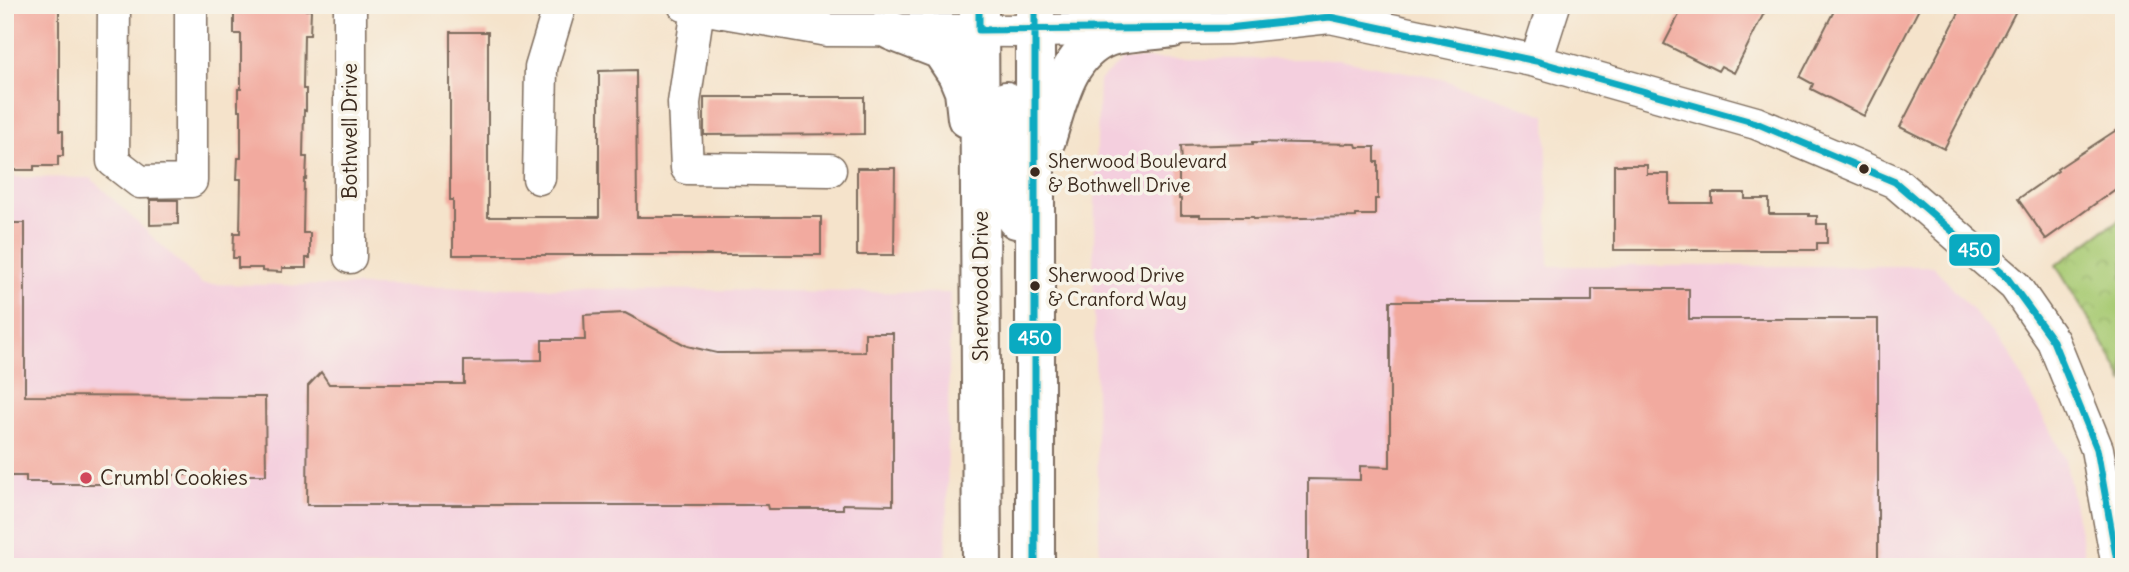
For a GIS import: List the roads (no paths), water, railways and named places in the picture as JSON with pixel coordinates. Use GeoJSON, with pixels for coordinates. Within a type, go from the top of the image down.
{"type":"FeatureCollection","features":[{"type":"Feature","properties":{"kind":"main road","name":"Sherwood Drive"},"geometry":{"type":"LineString","coordinates":[[984,556],[980,143],[1005,16]]}},
{"type":"Feature","properties":{"kind":"main road"},"geometry":{"type":"LineString","coordinates":[[1005,16],[1035,176],[1035,567]]}},
{"type":"Feature","properties":{"kind":"main road"},"geometry":{"type":"LineString","coordinates":[[1005,16],[1006,140],[1010,195],[1035,293]]}},
{"type":"Feature","properties":{"kind":"main road"},"geometry":{"type":"LineString","coordinates":[[1035,176],[1070,69],[1088,49],[1109,37],[1173,28]]}},
{"type":"Feature","properties":{"kind":"main road"},"geometry":{"type":"LineString","coordinates":[[892,31],[942,50],[964,91],[968,127],[980,143]]}},
{"type":"Feature","properties":{"kind":"street"},"geometry":{"type":"LineString","coordinates":[[114,5],[113,161],[140,183],[191,181],[191,5]]}},
{"type":"Feature","properties":{"kind":"street","name":"Bothwell Drive"},"geometry":{"type":"LineString","coordinates":[[351,5],[351,257]]}},
{"type":"Feature","properties":{"kind":"street"},"geometry":{"type":"LineString","coordinates":[[539,178],[541,68],[560,5]]}},
{"type":"Feature","properties":{"kind":"street"},"geometry":{"type":"LineString","coordinates":[[758,18],[802,5]]}},
{"type":"Feature","properties":{"kind":"street"},"geometry":{"type":"LineString","coordinates":[[1264,5],[1310,18]]}},
{"type":"Feature","properties":{"kind":"street"},"geometry":{"type":"LineString","coordinates":[[1536,61],[1554,5]]}},
{"type":"Feature","properties":{"kind":"street"},"geometry":{"type":"LineString","coordinates":[[830,170],[687,168],[684,103],[691,6],[827,30],[892,31],[1005,16],[1173,28],[1228,28],[1330,17],[1536,61],[1756,123],[1895,182],[2008,279],[2053,341],[2097,449],[2118,567]]}},
{"type":"Feature","properties":{"kind":"place","name":"Sherwood Boulevard & Bothwell Drive"},"geometry":{"type":"Point","coordinates":[1035,172]}},
{"type":"Feature","properties":{"kind":"place","name":"Sherwood Drive & Cranford Way"},"geometry":{"type":"Point","coordinates":[1035,286]}},
{"type":"Feature","properties":{"kind":"place","name":"Crumbl Cookies"},"geometry":{"type":"Point","coordinates":[86,478]}}]}
